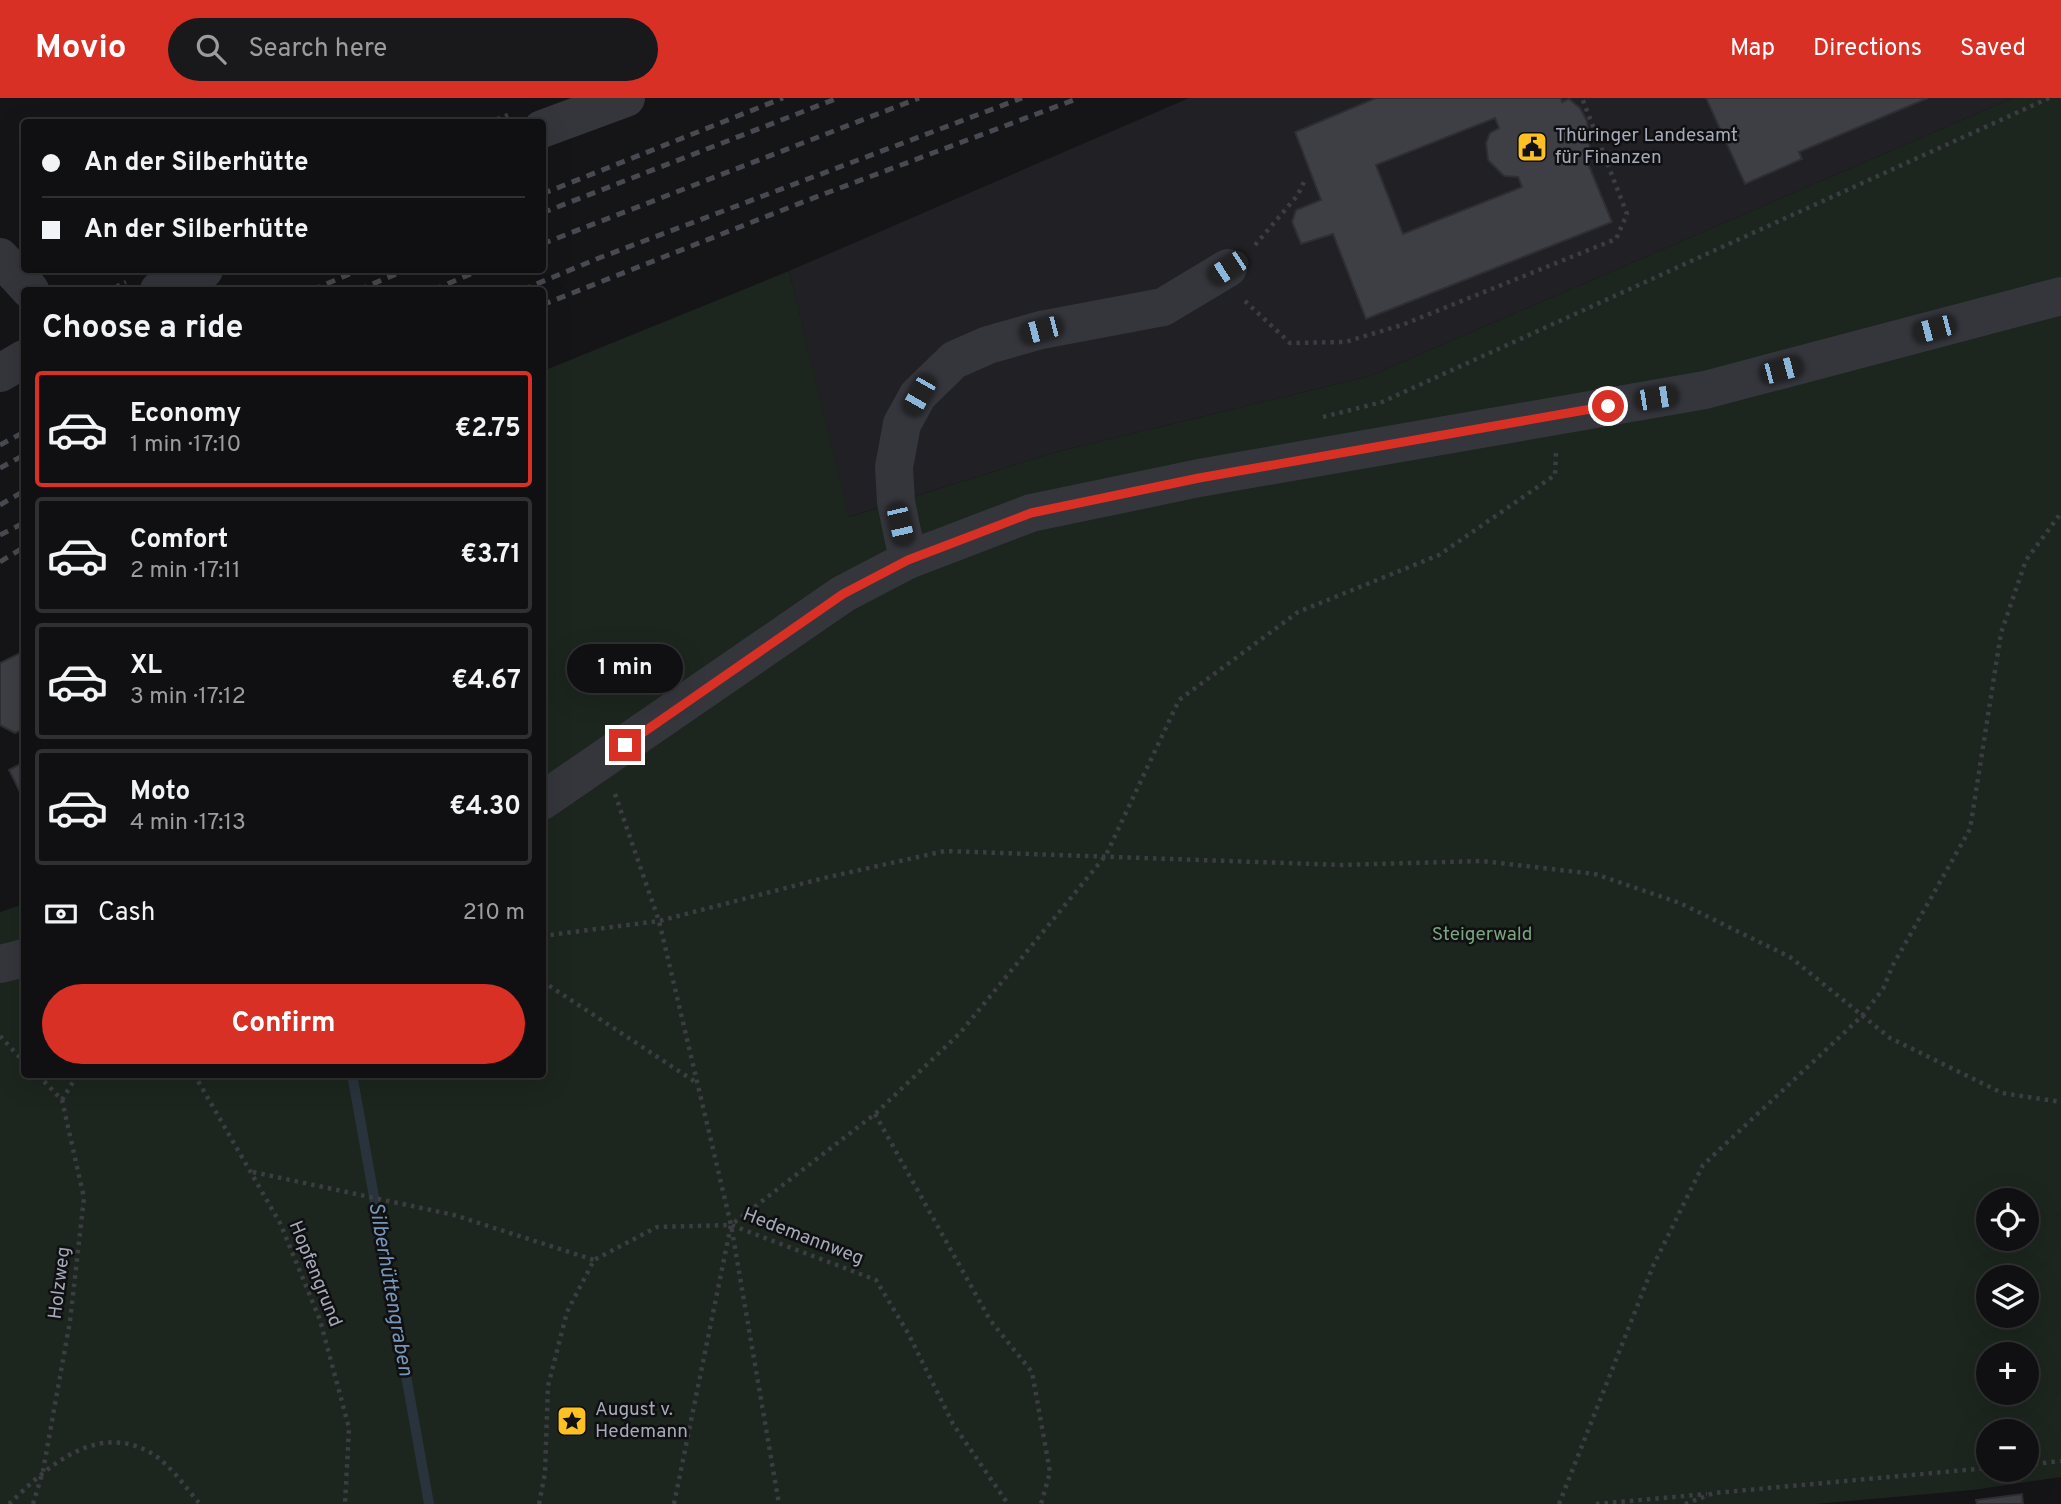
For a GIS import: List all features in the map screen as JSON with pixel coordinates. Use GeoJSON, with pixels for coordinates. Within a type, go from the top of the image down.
{"type":"FeatureCollection","features":[{"type":"Feature","properties":{"kind":"street"},"geometry":{"type":"LineString","coordinates":[[546,128],[626,98]]}},
{"type":"Feature","properties":{"kind":"street"},"geometry":{"type":"LineString","coordinates":[[0,257],[27,287]]}},
{"type":"Feature","properties":{"kind":"street"},"geometry":{"type":"LineString","coordinates":[[908,560],[896,502],[894,467],[902,424],[919,395],[954,360],[988,345],[1041,330],[1163,307],[1228,268]]}},
{"type":"Feature","properties":{"kind":"street"},"geometry":{"type":"LineString","coordinates":[[166,287],[197,273]]}},
{"type":"Feature","properties":{"kind":"street"},"geometry":{"type":"LineString","coordinates":[[546,798],[843,594],[908,560],[1031,513],[1199,478],[1705,390],[2061,296]]}},
{"type":"Feature","properties":{"kind":"street"},"geometry":{"type":"LineString","coordinates":[[0,373],[21,361]]}},
{"type":"Feature","properties":{"kind":"street"},"geometry":{"type":"LineString","coordinates":[[0,964],[21,959]]}},
{"type":"Feature","properties":{"kind":"path"},"geometry":{"type":"LineString","coordinates":[[1305,180],[1297,196],[1263,237],[1228,268],[1249,307],[1290,343],[1345,342],[1402,325],[1616,239],[1627,214],[1582,98]]}},
{"type":"Feature","properties":{"kind":"path"},"geometry":{"type":"LineString","coordinates":[[1315,419],[1382,402],[2049,98]]}},
{"type":"Feature","properties":{"kind":"path"},"geometry":{"type":"LineString","coordinates":[[674,1504],[731,1225],[875,1114],[960,1033],[1106,855],[1179,700],[1298,612],[1439,555],[1555,475],[1559,414]]}},
{"type":"Feature","properties":{"kind":"path"},"geometry":{"type":"LineString","coordinates":[[1559,1504],[1653,1266],[1703,1165],[1862,1016],[1883,989],[1893,965],[1969,830],[2001,633],[2026,560],[2061,513]]}},
{"type":"Feature","properties":{"kind":"path"},"geometry":{"type":"LineString","coordinates":[[603,760],[660,921],[695,1082],[731,1225],[779,1504]]}},
{"type":"Feature","properties":{"kind":"path"},"geometry":{"type":"LineString","coordinates":[[546,935],[660,921],[824,878],[945,851],[1342,864],[1482,861],[1595,874],[1681,903],[1790,957],[1890,1038],[2002,1093],[2061,1102]]}},
{"type":"Feature","properties":{"kind":"path"},"geometry":{"type":"LineString","coordinates":[[546,984],[695,1082]]}},
{"type":"Feature","properties":{"kind":"path"},"geometry":{"type":"LineString","coordinates":[[0,1036],[21,1059]]}},
{"type":"Feature","properties":{"kind":"path"},"geometry":{"type":"LineString","coordinates":[[41,1078],[62,1100],[76,1078]]}},
{"type":"Feature","properties":{"kind":"path","name":"Hopfengrund"},"geometry":{"type":"LineString","coordinates":[[196,1078],[280,1223],[320,1320],[349,1428],[345,1504]]}},
{"type":"Feature","properties":{"kind":"path","name":"Holzweg"},"geometry":{"type":"LineString","coordinates":[[33,1504],[43,1471],[70,1321],[83,1198],[62,1100]]}},
{"type":"Feature","properties":{"kind":"path"},"geometry":{"type":"LineString","coordinates":[[875,1114],[990,1320],[1031,1372],[1050,1472],[1041,1504]]}},
{"type":"Feature","properties":{"kind":"path"},"geometry":{"type":"LineString","coordinates":[[252,1172],[454,1215],[594,1261],[567,1312],[548,1386],[545,1473],[539,1504]]}},
{"type":"Feature","properties":{"kind":"path","name":"Hedemannweg"},"geometry":{"type":"LineString","coordinates":[[594,1261],[657,1227],[731,1225],[876,1280],[908,1333],[953,1424],[1008,1504]]}},
{"type":"Feature","properties":{"kind":"path"},"geometry":{"type":"LineString","coordinates":[[9,1504],[43,1471],[79,1448],[117,1441],[152,1453],[200,1504]]}},
{"type":"Feature","properties":{"kind":"path"},"geometry":{"type":"LineString","coordinates":[[2039,1464],[2061,1461]]}},
{"type":"Feature","properties":{"kind":"path"},"geometry":{"type":"LineString","coordinates":[[1596,1504],[1976,1469]]}},
{"type":"Feature","properties":{"kind":"path"},"geometry":{"type":"LineString","coordinates":[[1685,1504],[1714,1493]]}},
{"type":"Feature","properties":{"kind":"shaded area"},"geometry":{"type":"Polygon","coordinates":[[[1189,98],[2013,98],[1370,376],[1056,452],[848,517],[789,271],[1189,98]]]}},
{"type":"Feature","properties":{"kind":"green space","name":"Steigerwald"},"geometry":{"type":"Polygon","coordinates":[[[2013,98],[2061,98],[2061,1477],[2039,1480],[2039,1419],[1976,1419],[1976,1482],[2027,1482],[1973,1490],[1816,1504],[0,1504],[0,912],[21,905],[21,1078],[546,1078],[546,370],[789,271],[849,517],[1056,452],[1370,376],[2013,98]]]}},
{"type":"Feature","properties":{"kind":"building"},"geometry":{"type":"Polygon","coordinates":[[[1376,98],[1561,98],[1562,102],[1569,99],[1580,108],[1587,121],[1590,149],[1583,151],[1612,222],[1366,319],[1333,234],[1301,244],[1292,222],[1296,210],[1321,200],[1295,132],[1376,98]],[[1495,118],[1376,165],[1403,234],[1522,187],[1518,177],[1504,176],[1488,160],[1486,143],[1490,133],[1499,128],[1495,118]]]}},
{"type":"Feature","properties":{"kind":"building"},"geometry":{"type":"Polygon","coordinates":[[[1706,98],[1928,98],[1799,152],[1802,159],[1745,184],[1706,98]]]}},
{"type":"Feature","properties":{"kind":"building"},"geometry":{"type":"Polygon","coordinates":[[[21,652],[21,730],[15,733],[0,725],[0,663],[21,652]]]}},
{"type":"Feature","properties":{"kind":"building"},"geometry":{"type":"Polygon","coordinates":[[[21,764],[21,794],[9,770],[21,764]]]}},
{"type":"Feature","properties":{"kind":"building"},"geometry":{"type":"Polygon","coordinates":[[[2022,1494],[2023,1504],[1977,1504],[1976,1500],[2022,1494]]]}},
{"type":"Feature","properties":{"kind":"waterway","name":"Silberhüttengraben"},"geometry":{"type":"LineString","coordinates":[[353,1078],[429,1504]]}},
{"type":"Feature","properties":{"kind":"railway"},"geometry":{"type":"LineString","coordinates":[[546,192],[783,98]]}},
{"type":"Feature","properties":{"kind":"railway"},"geometry":{"type":"LineString","coordinates":[[546,211],[838,98]]}},
{"type":"Feature","properties":{"kind":"railway"},"geometry":{"type":"LineString","coordinates":[[546,242],[919,98]]}},
{"type":"Feature","properties":{"kind":"railway"},"geometry":{"type":"LineString","coordinates":[[529,287],[1022,98]]}},
{"type":"Feature","properties":{"kind":"railway"},"geometry":{"type":"LineString","coordinates":[[546,303],[808,200],[1079,98]]}},
{"type":"Feature","properties":{"kind":"railway"},"geometry":{"type":"LineString","coordinates":[[319,287],[352,273]]}},
{"type":"Feature","properties":{"kind":"railway"},"geometry":{"type":"LineString","coordinates":[[365,287],[399,273]]}},
{"type":"Feature","properties":{"kind":"railway"},"geometry":{"type":"LineString","coordinates":[[440,287],[473,273]]}},
{"type":"Feature","properties":{"kind":"railway"},"geometry":{"type":"LineString","coordinates":[[0,445],[21,434]]}},
{"type":"Feature","properties":{"kind":"railway"},"geometry":{"type":"LineString","coordinates":[[0,468],[21,457]]}},
{"type":"Feature","properties":{"kind":"railway"},"geometry":{"type":"LineString","coordinates":[[0,505],[21,493]]}},
{"type":"Feature","properties":{"kind":"railway"},"geometry":{"type":"LineString","coordinates":[[0,535],[21,524]]}},
{"type":"Feature","properties":{"kind":"railway"},"geometry":{"type":"LineString","coordinates":[[0,562],[21,549]]}},
{"type":"Feature","properties":{"kind":"place","name":"Thüringer Landesamt für Finanzen"},"geometry":{"type":"Point","coordinates":[1532,147]}},
{"type":"Feature","properties":{"kind":"place","name":"August v. Hedemann"},"geometry":{"type":"Point","coordinates":[572,1421]}},
{"type":"Feature","properties":{"kind":"route"},"geometry":{"type":"LineString","coordinates":[[625,745],[843,594],[908,560],[1031,513],[1199,478],[1608,406]]}}]}
